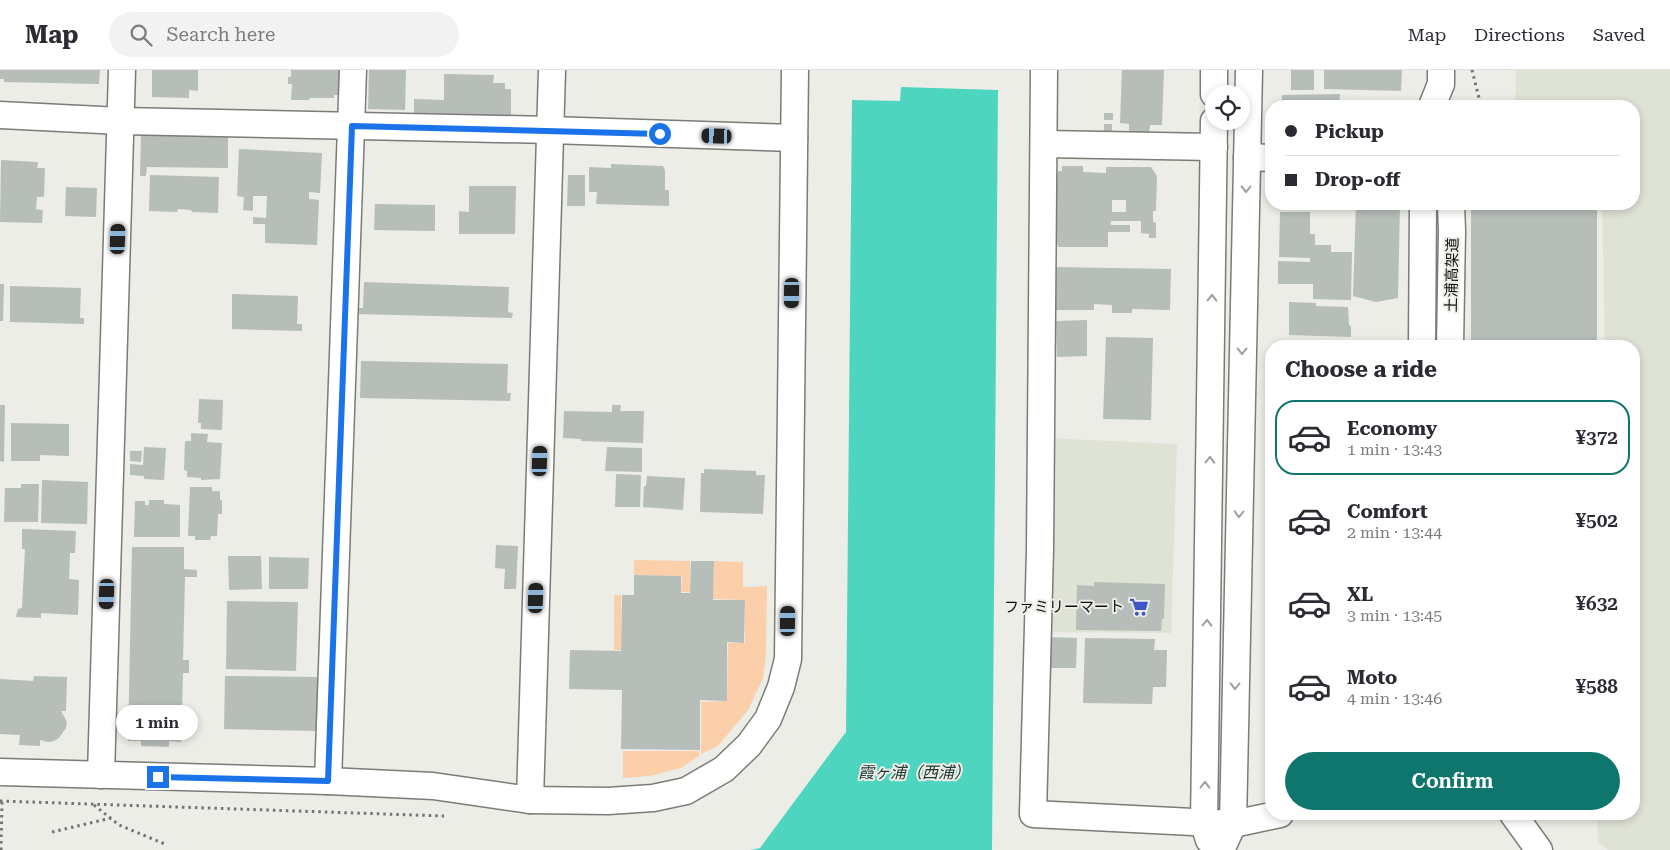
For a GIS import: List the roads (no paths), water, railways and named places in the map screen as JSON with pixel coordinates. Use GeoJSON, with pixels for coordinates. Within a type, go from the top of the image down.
{"type":"FeatureCollection","features":[{"type":"Feature","properties":{"kind":"street"},"geometry":{"type":"LineString","coordinates":[[102,776],[122,70]]}},
{"type":"Feature","properties":{"kind":"street"},"geometry":{"type":"LineString","coordinates":[[328,781],[353,70]]}},
{"type":"Feature","properties":{"kind":"street"},"geometry":{"type":"LineString","coordinates":[[530,800],[552,70]]}},
{"type":"Feature","properties":{"kind":"street"},"geometry":{"type":"LineString","coordinates":[[0,772],[328,781],[433,786],[530,800],[608,801],[653,798],[686,791],[724,769],[749,745],[768,719],[781,687],[788,659],[795,70]]}},
{"type":"Feature","properties":{"kind":"street"},"geometry":{"type":"LineString","coordinates":[[1044,70],[1040,550],[1033,814],[1204,824],[1232,824],[1265,817]]}},
{"type":"Feature","properties":{"kind":"street"},"geometry":{"type":"LineString","coordinates":[[1214,70],[1214,85]]}},
{"type":"Feature","properties":{"kind":"street"},"geometry":{"type":"LineString","coordinates":[[1221,850],[1232,824],[1259,158],[1249,70]]}},
{"type":"Feature","properties":{"kind":"street"},"geometry":{"type":"LineString","coordinates":[[0,115],[121,121],[550,130],[794,138]]}},
{"type":"Feature","properties":{"kind":"street"},"geometry":{"type":"LineString","coordinates":[[1213,850],[1204,824],[1214,130]]}},
{"type":"Feature","properties":{"kind":"street"},"geometry":{"type":"LineString","coordinates":[[1044,144],[1214,147]]}},
{"type":"Feature","properties":{"kind":"street"},"geometry":{"type":"LineString","coordinates":[[1422,340],[1423,210]]}},
{"type":"Feature","properties":{"kind":"street","name":"土浦高架道"},"geometry":{"type":"LineString","coordinates":[[1450,340],[1451,210]]}},
{"type":"Feature","properties":{"kind":"street"},"geometry":{"type":"LineString","coordinates":[[1517,820],[1539,850]]}},
{"type":"Feature","properties":{"kind":"water","name":"霞ヶ浦（西浦）"},"geometry":{"type":"Polygon","coordinates":[[[901,87],[998,90],[992,850],[751,850],[760,848],[846,732],[852,100],[900,101],[901,87]]]}},
{"type":"Feature","properties":{"kind":"place","name":"ファミリーマート"},"geometry":{"type":"Point","coordinates":[1139,607]}}]}
